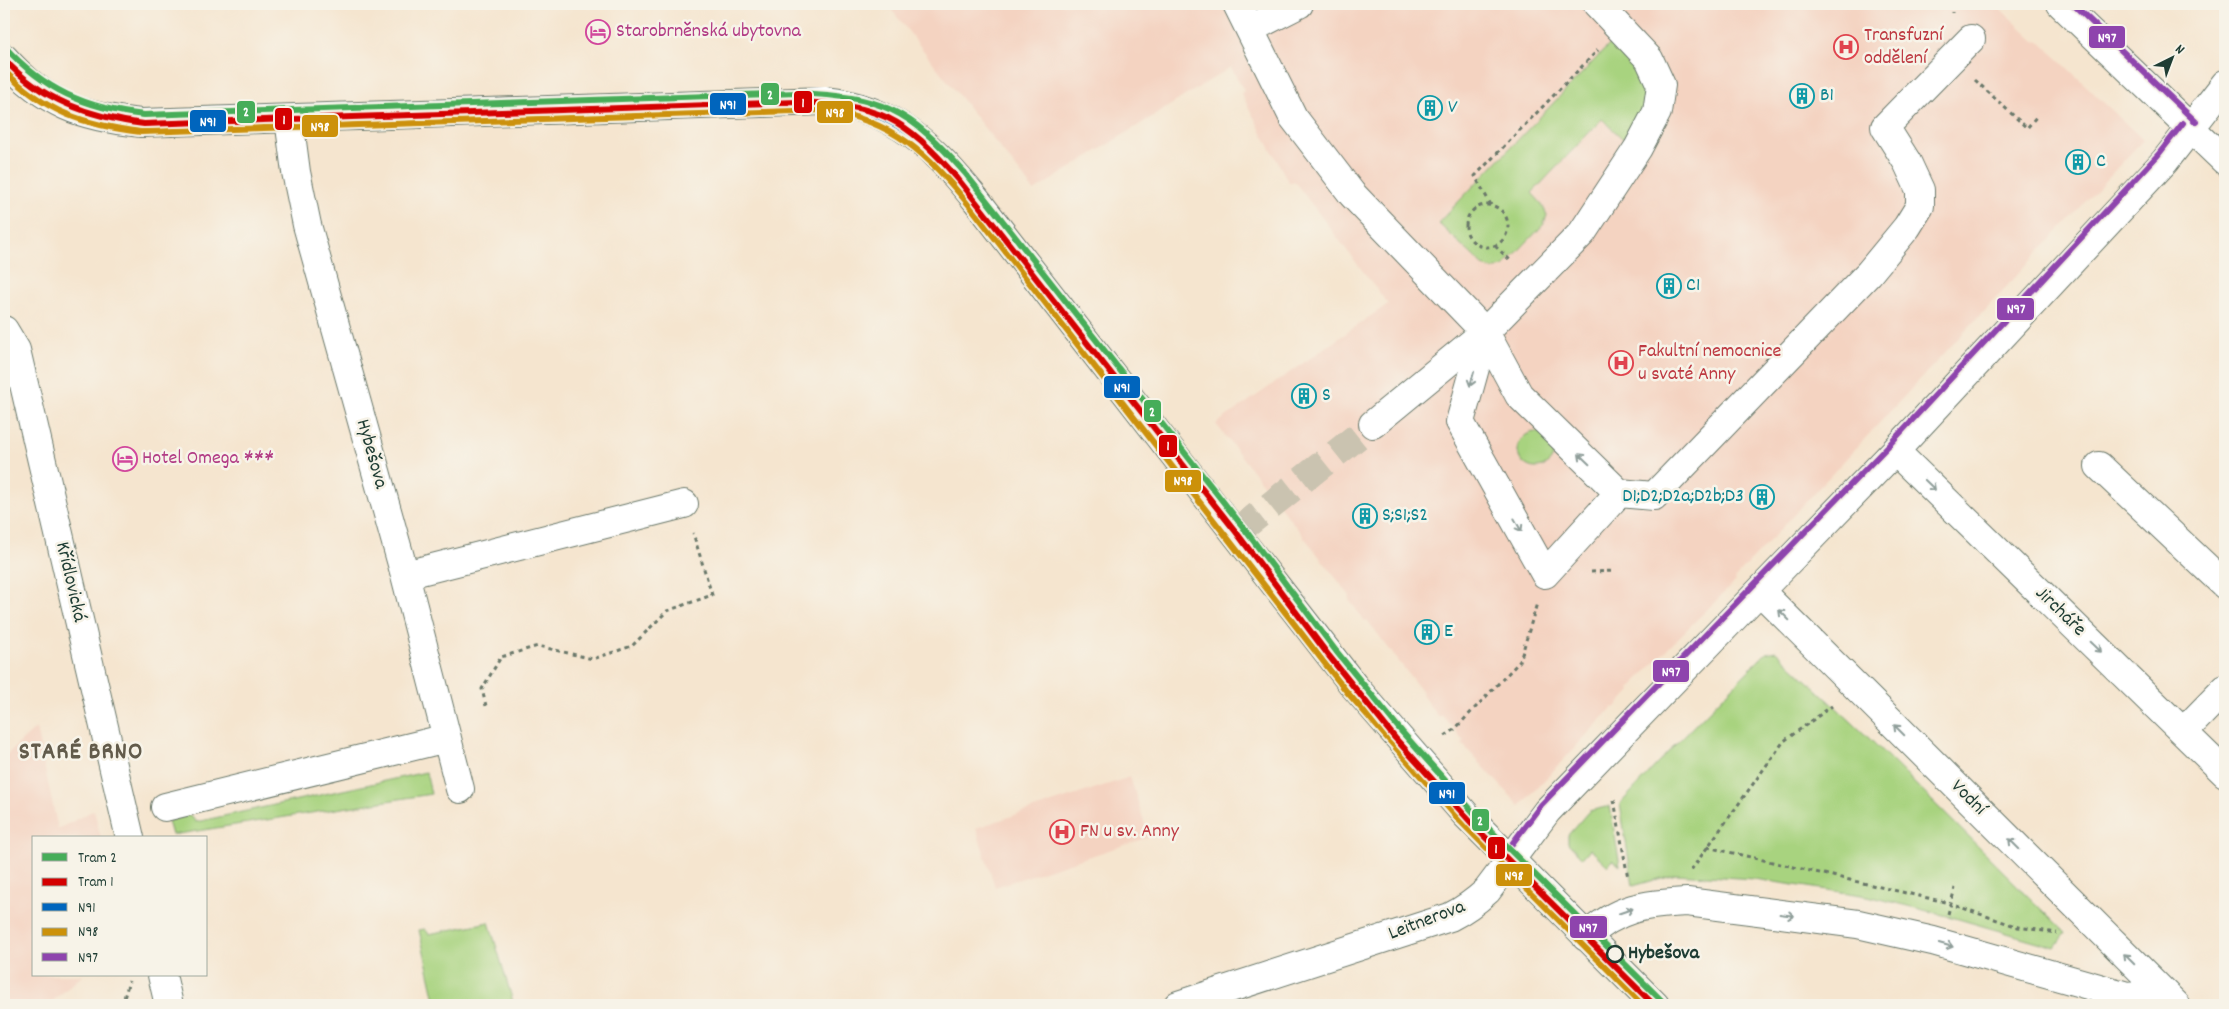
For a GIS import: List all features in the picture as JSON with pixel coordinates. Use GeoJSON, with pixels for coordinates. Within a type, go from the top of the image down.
{"type":"FeatureCollection","features":[{"type":"Feature","properties":{"kind":"street"},"geometry":{"type":"LineString","coordinates":[[1237,4],[1293,117],[1352,194],[1485,332],[1519,395],[1619,493],[1654,496],[1869,273],[1907,227],[1920,206],[1920,190],[1907,162],[1886,126],[1971,39]]}},
{"type":"Feature","properties":{"kind":"street"},"geometry":{"type":"LineString","coordinates":[[1250,29],[1298,4]]}},
{"type":"Feature","properties":{"kind":"street"},"geometry":{"type":"LineString","coordinates":[[1373,424],[1485,332],[1582,233],[1638,148],[1657,112],[1660,85],[1649,59],[1597,4]]}},
{"type":"Feature","properties":{"kind":"street"},"geometry":{"type":"LineString","coordinates":[[2061,4],[2225,161]]}},
{"type":"Feature","properties":{"kind":"street"},"geometry":{"type":"LineString","coordinates":[[6,65],[51,99],[87,115],[141,123],[825,101],[846,103],[867,109],[902,126],[934,151],[958,178],[1237,532],[1354,686],[1441,787],[1510,861],[1655,1005]]}},
{"type":"Feature","properties":{"kind":"street","name":"Leitnerova"},"geometry":{"type":"LineString","coordinates":[[1178,1005],[1460,912],[1487,891],[1547,811],[1895,450],[2165,162],[2225,84]]}},
{"type":"Feature","properties":{"kind":"street","name":"Hybešova"},"geometry":{"type":"LineString","coordinates":[[289,118],[296,172],[307,225],[405,575],[460,789]]}},
{"type":"Feature","properties":{"kind":"street","name":"Křídlovická"},"geometry":{"type":"LineString","coordinates":[[4,330],[16,350],[130,836]]}},
{"type":"Feature","properties":{"kind":"street"},"geometry":{"type":"LineString","coordinates":[[1485,332],[1460,422],[1545,574],[1619,493]]}},
{"type":"Feature","properties":{"kind":"street","name":"Jircháře"},"geometry":{"type":"LineString","coordinates":[[1895,450],[2225,773]]}},
{"type":"Feature","properties":{"kind":"street"},"geometry":{"type":"LineString","coordinates":[[2099,466],[2225,585]]}},
{"type":"Feature","properties":{"kind":"street"},"geometry":{"type":"LineString","coordinates":[[405,575],[684,504]]}},
{"type":"Feature","properties":{"kind":"street","name":"Vodní"},"geometry":{"type":"LineString","coordinates":[[1760,591],[2176,1005]]}},
{"type":"Feature","properties":{"kind":"street"},"geometry":{"type":"LineString","coordinates":[[2183,732],[2225,689]]}},
{"type":"Feature","properties":{"kind":"street"},"geometry":{"type":"LineString","coordinates":[[165,808],[447,738]]}},
{"type":"Feature","properties":{"kind":"street"},"geometry":{"type":"LineString","coordinates":[[1586,937],[1602,922],[1631,909],[1664,903],[1687,902],[1858,924],[1934,941],[2127,996],[2138,995],[2154,983]]}},
{"type":"Feature","properties":{"kind":"street"},"geometry":{"type":"LineString","coordinates":[[162,976],[169,1005]]}},
{"type":"Feature","properties":{"kind":"path"},"geometry":{"type":"LineString","coordinates":[[1491,205],[1477,207],[1468,217],[1467,232],[1475,244],[1481,247],[1488,248],[1501,243],[1508,232],[1508,218],[1498,207],[1491,205],[1475,176],[1620,27]]}},
{"type":"Feature","properties":{"kind":"path"},"geometry":{"type":"LineString","coordinates":[[486,706],[482,689],[501,657],[538,646],[593,659],[632,646],[667,611],[712,595],[684,504]]}},
{"type":"Feature","properties":{"kind":"path"},"geometry":{"type":"LineString","coordinates":[[1445,736],[1454,730],[1520,661],[1545,574]]}},
{"type":"Feature","properties":{"kind":"path"},"geometry":{"type":"LineString","coordinates":[[1688,875],[1784,742],[1835,704]]}},
{"type":"Feature","properties":{"kind":"path"},"geometry":{"type":"LineString","coordinates":[[1614,800],[1629,887]]}},
{"type":"Feature","properties":{"kind":"path"},"geometry":{"type":"LineString","coordinates":[[1707,847],[1951,904],[2018,927],[2048,933],[2065,931]]}},
{"type":"Feature","properties":{"kind":"path"},"geometry":{"type":"LineString","coordinates":[[1948,915],[1955,888]]}},
{"type":"Feature","properties":{"kind":"path"},"geometry":{"type":"LineString","coordinates":[[122,1005],[131,976]]}},
{"type":"Feature","properties":{"kind":"shaded area","name":"Fakultní nemocnice u svaté Anny"},"geometry":{"type":"Polygon","coordinates":[[[887,4],[1995,4],[2036,42],[2038,40],[2143,140],[1734,579],[1735,582],[1630,688],[1631,691],[1615,708],[1613,707],[1520,806],[1462,744],[1464,741],[1442,715],[1438,717],[1422,695],[1423,693],[1367,620],[1365,621],[1349,600],[1350,596],[1216,424],[1388,304],[1294,181],[1289,183],[1241,93],[1244,91],[1231,67],[1034,191],[887,4]]]}},
{"type":"Feature","properties":{"kind":"shaded area"},"geometry":{"type":"Polygon","coordinates":[[[36,728],[58,829],[94,810],[100,836],[32,836],[32,976],[82,976],[48,1005],[4,1005],[4,757],[36,728]]]}},
{"type":"Feature","properties":{"kind":"shaded area","name":"FN u sv. Anny"},"geometry":{"type":"Polygon","coordinates":[[[1130,777],[1149,837],[995,887],[976,828],[1130,777]]]}},
{"type":"Feature","properties":{"kind":"green space"},"geometry":{"type":"Polygon","coordinates":[[[1611,43],[1632,66],[1642,84],[1644,103],[1641,114],[1623,139],[1602,119],[1532,193],[1541,203],[1547,215],[1544,224],[1503,267],[1494,269],[1485,267],[1438,223],[1611,43]]]}},
{"type":"Feature","properties":{"kind":"green space"},"geometry":{"type":"Polygon","coordinates":[[[1536,432],[1549,437],[1554,450],[1549,463],[1536,468],[1523,463],[1518,450],[1523,437],[1536,432]]]}},
{"type":"Feature","properties":{"kind":"green space"},"geometry":{"type":"Polygon","coordinates":[[[1776,651],[1873,742],[2065,933],[2055,947],[1955,918],[1868,896],[1754,879],[1676,874],[1633,886],[1620,804],[1673,747],[1766,653],[1776,651]]]}},
{"type":"Feature","properties":{"kind":"green space"},"geometry":{"type":"Polygon","coordinates":[[[426,772],[431,794],[172,835],[168,821],[190,815],[196,822],[426,772]]]}},
{"type":"Feature","properties":{"kind":"green space"},"geometry":{"type":"Polygon","coordinates":[[[1610,806],[1620,866],[1613,860],[1608,866],[1590,849],[1582,858],[1568,843],[1568,835],[1589,811],[1610,806]]]}},
{"type":"Feature","properties":{"kind":"green space"},"geometry":{"type":"Polygon","coordinates":[[[489,922],[514,1005],[436,1004],[419,930],[425,929],[429,934],[489,922]]]}},
{"type":"Feature","properties":{"kind":"tunnel"},"geometry":{"type":"LineString","coordinates":[[1237,532],[1373,424]]}},
{"type":"Feature","properties":{"kind":"tram line","name":"2"},"geometry":{"type":"LineString","coordinates":[[4,46],[34,74],[67,94],[84,102],[123,112],[144,115],[797,93],[852,98],[892,110],[927,134],[965,173],[1243,527],[1336,651],[1402,732],[1483,823],[1666,1005]]}},
{"type":"Feature","properties":{"kind":"tram line","name":"1"},"geometry":{"type":"LineString","coordinates":[[4,59],[18,73],[50,96],[105,117],[144,124],[797,102],[849,106],[888,118],[905,128],[921,141],[958,179],[1236,532],[1329,656],[1395,738],[1477,829],[1654,1005]]}},
{"type":"Feature","properties":{"kind":"transit line","name":"N97"},"geometry":{"type":"LineString","coordinates":[[2073,4],[2196,122]]}},
{"type":"Feature","properties":{"kind":"transit line","name":"N91"},"geometry":{"type":"LineString","coordinates":[[4,58],[35,86],[66,104],[100,116],[141,123],[825,101],[851,106],[893,123],[928,148],[977,201],[1354,686],[1466,815],[1655,1005]]}},
{"type":"Feature","properties":{"kind":"transit line","name":"N98"},"geometry":{"type":"LineString","coordinates":[[4,70],[34,96],[66,114],[102,125],[141,132],[824,110],[849,115],[890,131],[923,155],[939,170],[970,206],[1347,692],[1460,821],[1643,1005]]}},
{"type":"Feature","properties":{"kind":"transit line","name":"N97"},"geometry":{"type":"LineString","coordinates":[[1503,856],[1541,805],[1889,445],[2158,155],[2183,123]]}},
{"type":"Feature","properties":{"kind":"transit line","name":"N97"},"geometry":{"type":"LineString","coordinates":[[1516,855],[1661,999]]}},
{"type":"Feature","properties":{"kind":"place","name":"Starobrněnská ubytovna"},"geometry":{"type":"Point","coordinates":[598,32]}},
{"type":"Feature","properties":{"kind":"place","name":"Transfuzní oddělení"},"geometry":{"type":"Point","coordinates":[1846,47]}},
{"type":"Feature","properties":{"kind":"place","name":"B1"},"geometry":{"type":"Point","coordinates":[1802,96]}},
{"type":"Feature","properties":{"kind":"place","name":"V"},"geometry":{"type":"Point","coordinates":[1430,108]}},
{"type":"Feature","properties":{"kind":"place","name":"C"},"geometry":{"type":"Point","coordinates":[2078,162]}},
{"type":"Feature","properties":{"kind":"place","name":"C1"},"geometry":{"type":"Point","coordinates":[1669,286]}},
{"type":"Feature","properties":{"kind":"place","name":"Fakultní nemocnice u svaté Anny"},"geometry":{"type":"Point","coordinates":[1621,363]}},
{"type":"Feature","properties":{"kind":"place","name":"S"},"geometry":{"type":"Point","coordinates":[1304,396]}},
{"type":"Feature","properties":{"kind":"place","name":"Hotel Omega ***"},"geometry":{"type":"Point","coordinates":[125,459]}},
{"type":"Feature","properties":{"kind":"place","name":"D1;D2;D2a;D2b;D3"},"geometry":{"type":"Point","coordinates":[1762,497]}},
{"type":"Feature","properties":{"kind":"place","name":"S;S1;S2"},"geometry":{"type":"Point","coordinates":[1365,516]}},
{"type":"Feature","properties":{"kind":"place","name":"E"},"geometry":{"type":"Point","coordinates":[1427,632]}},
{"type":"Feature","properties":{"kind":"place","name":"FN u sv. Anny"},"geometry":{"type":"Point","coordinates":[1062,832]}},
{"type":"Feature","properties":{"kind":"place","name":"Hybešova"},"geometry":{"type":"Point","coordinates":[1615,954]}},
{"type":"Feature","properties":{"kind":"district","name":"STARÉ BRNO"},"geometry":{"type":"Point","coordinates":[81,753]}}]}
